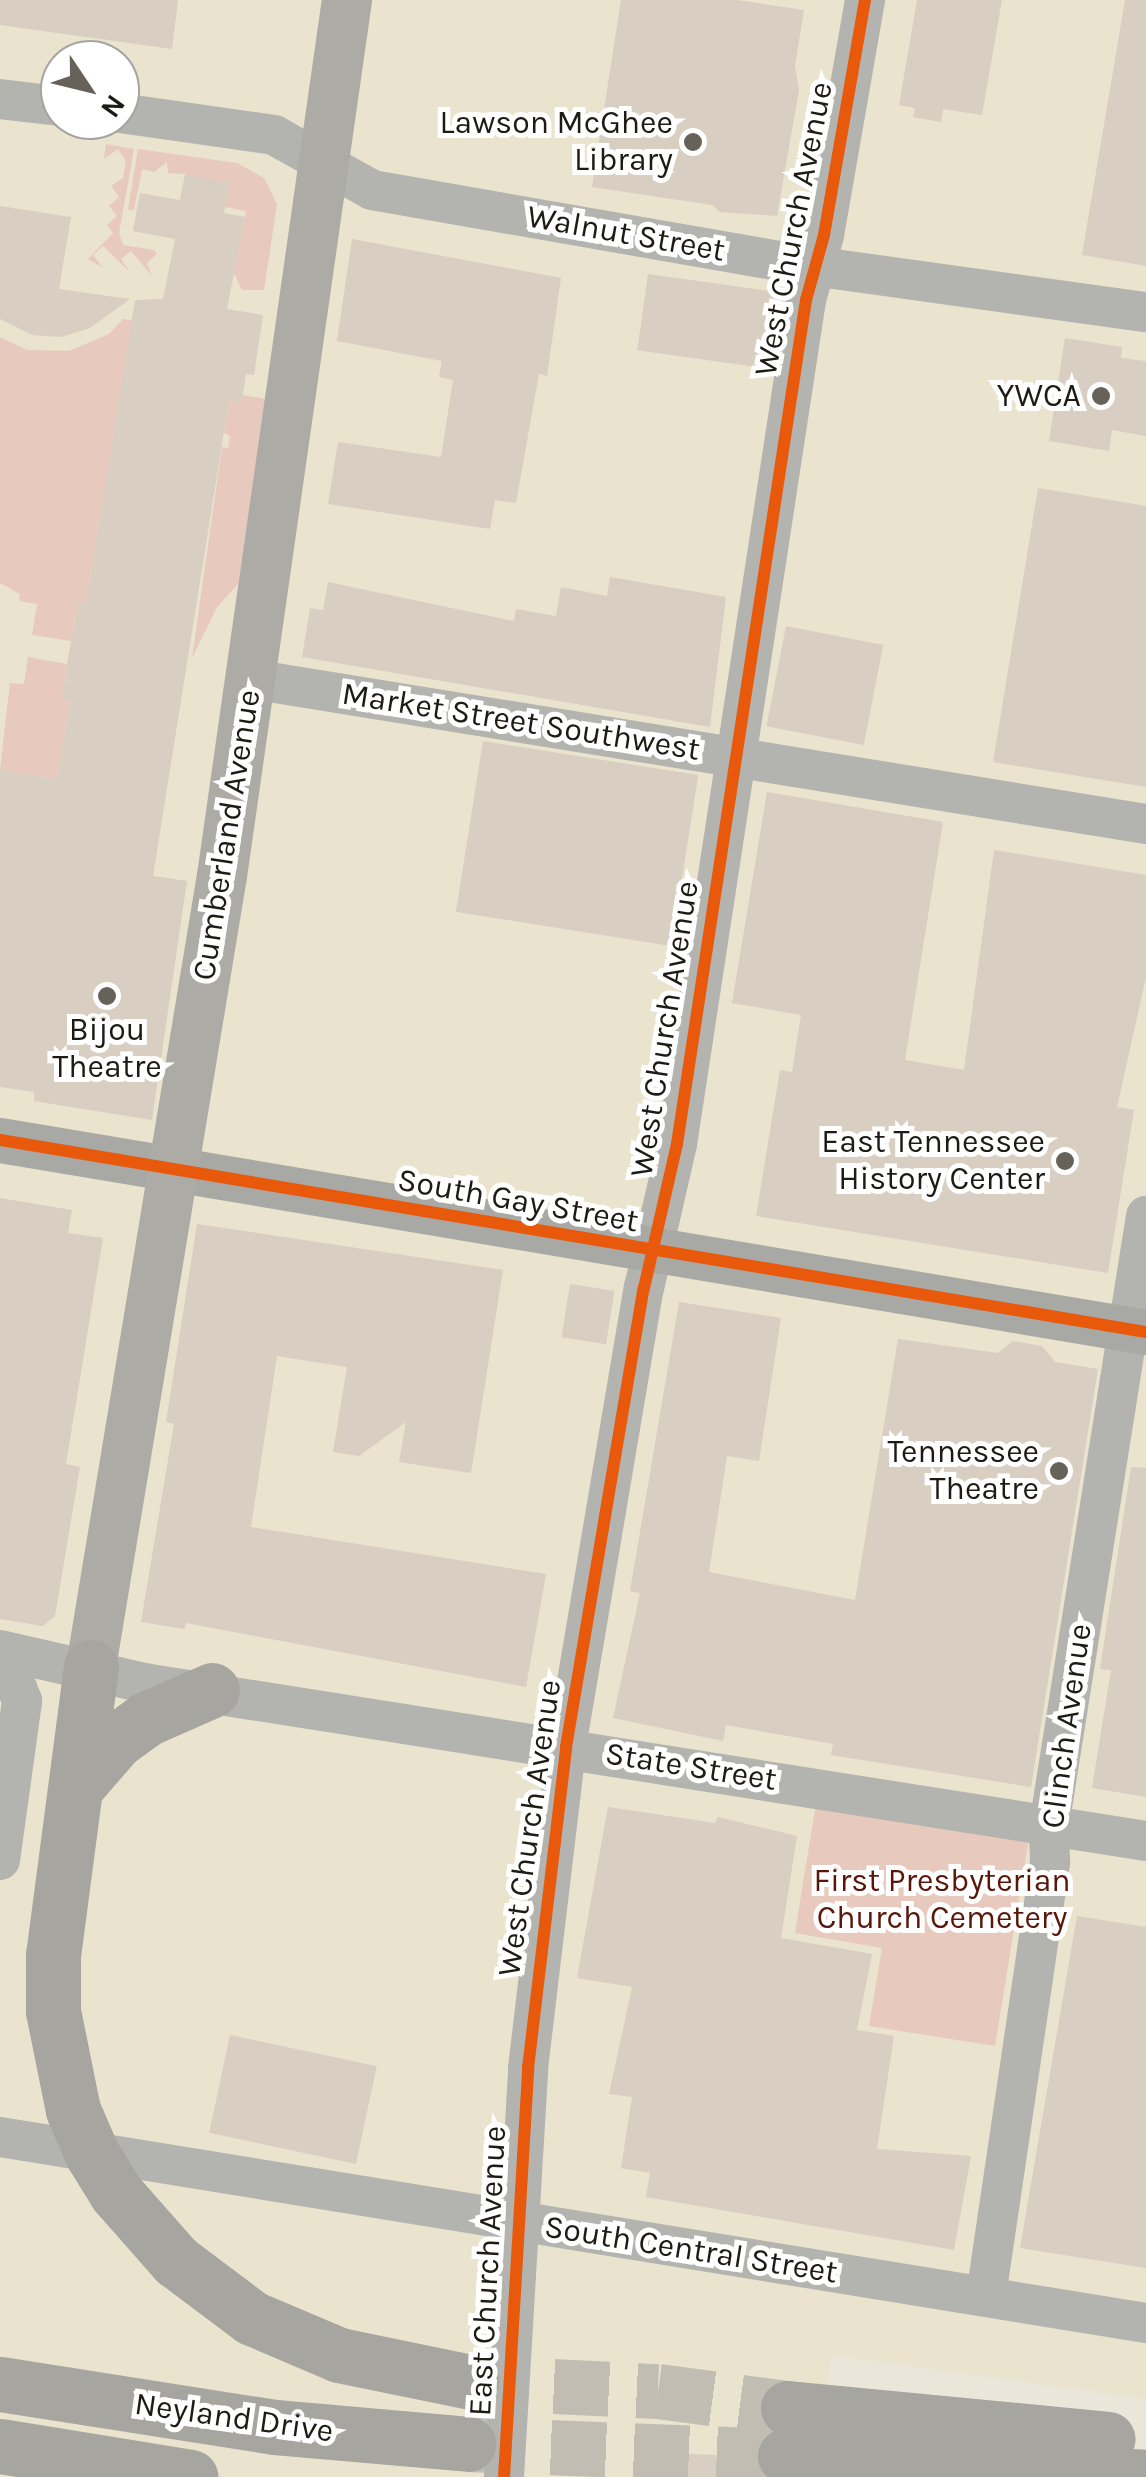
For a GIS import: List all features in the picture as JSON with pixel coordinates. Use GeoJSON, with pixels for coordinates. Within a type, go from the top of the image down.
{"type":"FeatureCollection","features":[{"type":"Feature","properties":{"kind":"highway"},"geometry":{"type":"LineString","coordinates":[[90,1667],[53,1974],[53,2011],[73,2110],[100,2167],[143,2227],[209,2290],[252,2318],[339,2355],[471,2382]]}},
{"type":"Feature","properties":{"kind":"highway"},"geometry":{"type":"LineString","coordinates":[[77,1786],[116,1741],[146,1720],[212,1690]]}},
{"type":"Feature","properties":{"kind":"highway","name":"Neyland Drive"},"geometry":{"type":"LineString","coordinates":[[0,2384],[486,2460]]}},
{"type":"Feature","properties":{"kind":"highway"},"geometry":{"type":"LineString","coordinates":[[1146,2443],[787,2432],[1146,2477]]}},
{"type":"Feature","properties":{"kind":"highway","name":"Neyland Drive"},"geometry":{"type":"LineString","coordinates":[[0,2446],[190,2477]]}},
{"type":"Feature","properties":{"kind":"main road","name":"Cumberland Avenue"},"geometry":{"type":"LineString","coordinates":[[90,1667],[251,679],[318,232],[322,165],[347,0]]}},
{"type":"Feature","properties":{"kind":"main road","name":"South Gay Street"},"geometry":{"type":"LineString","coordinates":[[0,1140],[654,1253],[1137,1330]]}},
{"type":"Feature","properties":{"kind":"street","name":"West Church Avenue"},"geometry":{"type":"LineString","coordinates":[[528,2068],[566,1746],[708,952],[734,756],[865,0]]}},
{"type":"Feature","properties":{"kind":"street"},"geometry":{"type":"LineString","coordinates":[[0,99],[40,104]]}},
{"type":"Feature","properties":{"kind":"street","name":"Walnut Street"},"geometry":{"type":"LineString","coordinates":[[140,116],[274,135],[372,190],[816,266],[1146,312]]}},
{"type":"Feature","properties":{"kind":"street","name":"Market Street Southwest"},"geometry":{"type":"LineString","coordinates":[[251,679],[1146,824]]}},
{"type":"Feature","properties":{"kind":"street","name":"Clinch Avenue"},"geometry":{"type":"LineString","coordinates":[[986,2296],[1050,1826],[1137,1330],[1146,1216]]}},
{"type":"Feature","properties":{"kind":"street"},"geometry":{"type":"LineString","coordinates":[[0,1860],[22,1701],[1,1650]]}},
{"type":"Feature","properties":{"kind":"street","name":"State Street"},"geometry":{"type":"LineString","coordinates":[[1,1650],[90,1667],[144,1683],[212,1690],[1146,1841]]}},
{"type":"Feature","properties":{"kind":"street","name":"East Church Avenue"},"geometry":{"type":"LineString","coordinates":[[486,2460],[528,2068]]}},
{"type":"Feature","properties":{"kind":"street","name":"South Central Street"},"geometry":{"type":"LineString","coordinates":[[0,2137],[1146,2323]]}},
{"type":"Feature","properties":{"kind":"shaded area"},"geometry":{"type":"Polygon","coordinates":[[[0,0],[1146,0],[1146,2399],[831,2355],[819,2477],[0,2477],[0,0]]]}},
{"type":"Feature","properties":{"kind":"green space"},"geometry":{"type":"Polygon","coordinates":[[[106,144],[134,149],[119,233],[123,245],[154,250],[157,254],[147,263],[152,276],[131,251],[121,259],[130,272],[103,246],[93,255],[103,268],[88,259],[113,233],[107,225],[117,216],[109,206],[119,197],[111,186],[123,178],[126,161],[118,149],[104,159],[106,144]]]}},
{"type":"Feature","properties":{"kind":"green space"},"geometry":{"type":"Polygon","coordinates":[[[138,149],[237,163],[264,178],[277,204],[264,290],[242,290],[234,273],[246,211],[225,207],[186,174],[168,173],[167,162],[154,172],[142,169],[134,210],[128,210],[138,149]]]}},
{"type":"Feature","properties":{"kind":"green space"},"geometry":{"type":"Polygon","coordinates":[[[123,319],[132,320],[86,604],[78,603],[71,641],[32,635],[37,604],[19,601],[20,594],[0,583],[0,337],[27,350],[69,351],[109,334],[123,319]]]}},
{"type":"Feature","properties":{"kind":"green space"},"geometry":{"type":"Polygon","coordinates":[[[243,395],[267,399],[238,584],[217,607],[192,658],[222,447],[228,448],[230,436],[224,433],[229,400],[241,402],[243,395]]]}},
{"type":"Feature","properties":{"kind":"green space"},"geometry":{"type":"Polygon","coordinates":[[[28,657],[67,664],[62,699],[70,701],[57,779],[0,770],[10,683],[24,684],[28,657]]]}},
{"type":"Feature","properties":{"kind":"green space","name":"First Presbyterian Church Cemetery"},"geometry":{"type":"Polygon","coordinates":[[[816,1803],[1029,1837],[995,2046],[869,2026],[882,1948],[795,1933],[816,1803]]]}},
{"type":"Feature","properties":{"kind":"building"},"geometry":{"type":"Polygon","coordinates":[[[0,0],[178,0],[172,49],[140,45],[140,40],[108,40],[0,25],[0,0]]]}},
{"type":"Feature","properties":{"kind":"building","name":"Lawson McGhee Library"},"geometry":{"type":"Polygon","coordinates":[[[621,0],[737,0],[804,10],[795,66],[799,90],[777,216],[720,212],[712,205],[592,187],[621,0]]]}},
{"type":"Feature","properties":{"kind":"building"},"geometry":{"type":"Polygon","coordinates":[[[917,0],[1002,0],[982,115],[943,109],[941,122],[913,117],[915,108],[899,105],[917,0]]]}},
{"type":"Feature","properties":{"kind":"building"},"geometry":{"type":"Polygon","coordinates":[[[1125,0],[1146,0],[1146,266],[1082,255],[1125,0]]]}},
{"type":"Feature","properties":{"kind":"building"},"geometry":{"type":"Polygon","coordinates":[[[185,174],[230,183],[224,213],[245,217],[227,309],[263,315],[254,375],[246,374],[242,402],[229,400],[153,876],[187,881],[152,1120],[34,1101],[34,1092],[0,1087],[0,770],[57,779],[70,701],[62,700],[67,664],[78,603],[86,604],[135,300],[163,299],[175,239],[133,231],[140,193],[180,200],[185,174]]]}},
{"type":"Feature","properties":{"kind":"building"},"geometry":{"type":"Polygon","coordinates":[[[0,206],[71,217],[59,289],[130,299],[90,328],[61,337],[32,335],[0,319],[0,206]]]}},
{"type":"Feature","properties":{"kind":"building"},"geometry":{"type":"Polygon","coordinates":[[[352,239],[561,278],[547,376],[539,374],[516,503],[495,500],[490,529],[328,504],[338,442],[441,457],[453,380],[439,377],[442,361],[337,341],[352,239]]]}},
{"type":"Feature","properties":{"kind":"building"},"geometry":{"type":"Polygon","coordinates":[[[648,274],[781,293],[770,369],[637,350],[648,274]]]}},
{"type":"Feature","properties":{"kind":"building","name":"YWCA"},"geometry":{"type":"Polygon","coordinates":[[[1065,338],[1122,347],[1121,358],[1146,361],[1146,436],[1112,430],[1109,451],[1049,441],[1065,338]]]}},
{"type":"Feature","properties":{"kind":"building"},"geometry":{"type":"Polygon","coordinates":[[[1038,488],[1146,506],[1146,787],[993,762],[1038,488]]]}},
{"type":"Feature","properties":{"kind":"building"},"geometry":{"type":"Polygon","coordinates":[[[610,577],[726,597],[710,727],[302,657],[310,608],[323,610],[328,582],[514,621],[516,609],[556,616],[561,587],[607,596],[610,577]]]}},
{"type":"Feature","properties":{"kind":"building"},"geometry":{"type":"Polygon","coordinates":[[[786,626],[883,645],[864,745],[767,726],[786,626]]]}},
{"type":"Feature","properties":{"kind":"building"},"geometry":{"type":"Polygon","coordinates":[[[483,741],[698,775],[671,946],[456,912],[483,741]]]}},
{"type":"Feature","properties":{"kind":"building"},"geometry":{"type":"Polygon","coordinates":[[[767,792],[943,822],[905,1060],[964,1070],[994,850],[1146,875],[1146,977],[1117,1107],[1134,1110],[1108,1273],[756,1216],[780,1070],[792,1072],[801,1015],[732,1003],[767,792]]]}},
{"type":"Feature","properties":{"kind":"building"},"geometry":{"type":"Polygon","coordinates":[[[0,1198],[72,1210],[68,1233],[103,1238],[66,1464],[80,1467],[55,1616],[43,1626],[0,1619],[0,1198]]]}},
{"type":"Feature","properties":{"kind":"building"},"geometry":{"type":"Polygon","coordinates":[[[197,1224],[503,1270],[471,1473],[399,1462],[406,1422],[359,1456],[333,1452],[347,1367],[277,1356],[251,1527],[546,1574],[526,1687],[186,1623],[185,1629],[141,1622],[174,1424],[166,1422],[197,1224]]]}},
{"type":"Feature","properties":{"kind":"building"},"geometry":{"type":"Polygon","coordinates":[[[570,1284],[614,1291],[606,1344],[562,1337],[570,1284]]]}},
{"type":"Feature","properties":{"kind":"building"},"geometry":{"type":"Polygon","coordinates":[[[679,1302],[781,1318],[759,1461],[727,1456],[709,1572],[855,1600],[898,1339],[998,1353],[1013,1341],[1042,1346],[1055,1362],[1098,1369],[1031,1787],[831,1755],[833,1744],[726,1725],[723,1741],[613,1718],[640,1593],[630,1591],[679,1302]]]}},
{"type":"Feature","properties":{"kind":"building"},"geometry":{"type":"Polygon","coordinates":[[[1131,1467],[1146,1468],[1146,1797],[1092,1788],[1111,1670],[1100,1669],[1131,1467]]]}},
{"type":"Feature","properties":{"kind":"building"},"geometry":{"type":"Polygon","coordinates":[[[608,1807],[715,1823],[718,1817],[797,1836],[781,1938],[872,1954],[857,2030],[894,2036],[877,2149],[971,2156],[954,2250],[646,2197],[650,2173],[621,2168],[632,2097],[609,2094],[632,1987],[577,1978],[608,1807]]]}},
{"type":"Feature","properties":{"kind":"building"},"geometry":{"type":"Polygon","coordinates":[[[1077,1916],[1146,1927],[1146,2268],[1020,2248],[1077,1916]]]}},
{"type":"Feature","properties":{"kind":"building"},"geometry":{"type":"Polygon","coordinates":[[[230,2035],[377,2066],[356,2164],[209,2133],[230,2035]]]}},
{"type":"Feature","properties":{"kind":"building"},"geometry":{"type":"Polygon","coordinates":[[[647,2452],[736,2456],[735,2477],[655,2477],[647,2452]]]}},
{"type":"Feature","properties":{"kind":"tunnel"},"geometry":{"type":"LineString","coordinates":[[471,2382],[658,2391],[788,2408]]}},
{"type":"Feature","properties":{"kind":"tunnel"},"geometry":{"type":"LineString","coordinates":[[468,2444],[785,2456]]}},
{"type":"Feature","properties":{"kind":"cycle path"},"geometry":{"type":"LineString","coordinates":[[504,2477],[528,2068],[566,1747],[644,1288],[677,1144],[806,300],[824,235],[865,0]]}},
{"type":"Feature","properties":{"kind":"cycle path"},"geometry":{"type":"LineString","coordinates":[[0,1140],[1146,1332]]}},
{"type":"Feature","properties":{"kind":"place","name":"Lawson McGhee Library"},"geometry":{"type":"Point","coordinates":[693,142]}},
{"type":"Feature","properties":{"kind":"place","name":"YWCA"},"geometry":{"type":"Point","coordinates":[1101,396]}},
{"type":"Feature","properties":{"kind":"place","name":"Bijou Theatre"},"geometry":{"type":"Point","coordinates":[107,996]}},
{"type":"Feature","properties":{"kind":"place","name":"East Tennessee History Center"},"geometry":{"type":"Point","coordinates":[1065,1161]}},
{"type":"Feature","properties":{"kind":"place","name":"Tennessee Theatre"},"geometry":{"type":"Point","coordinates":[1059,1471]}}]}
